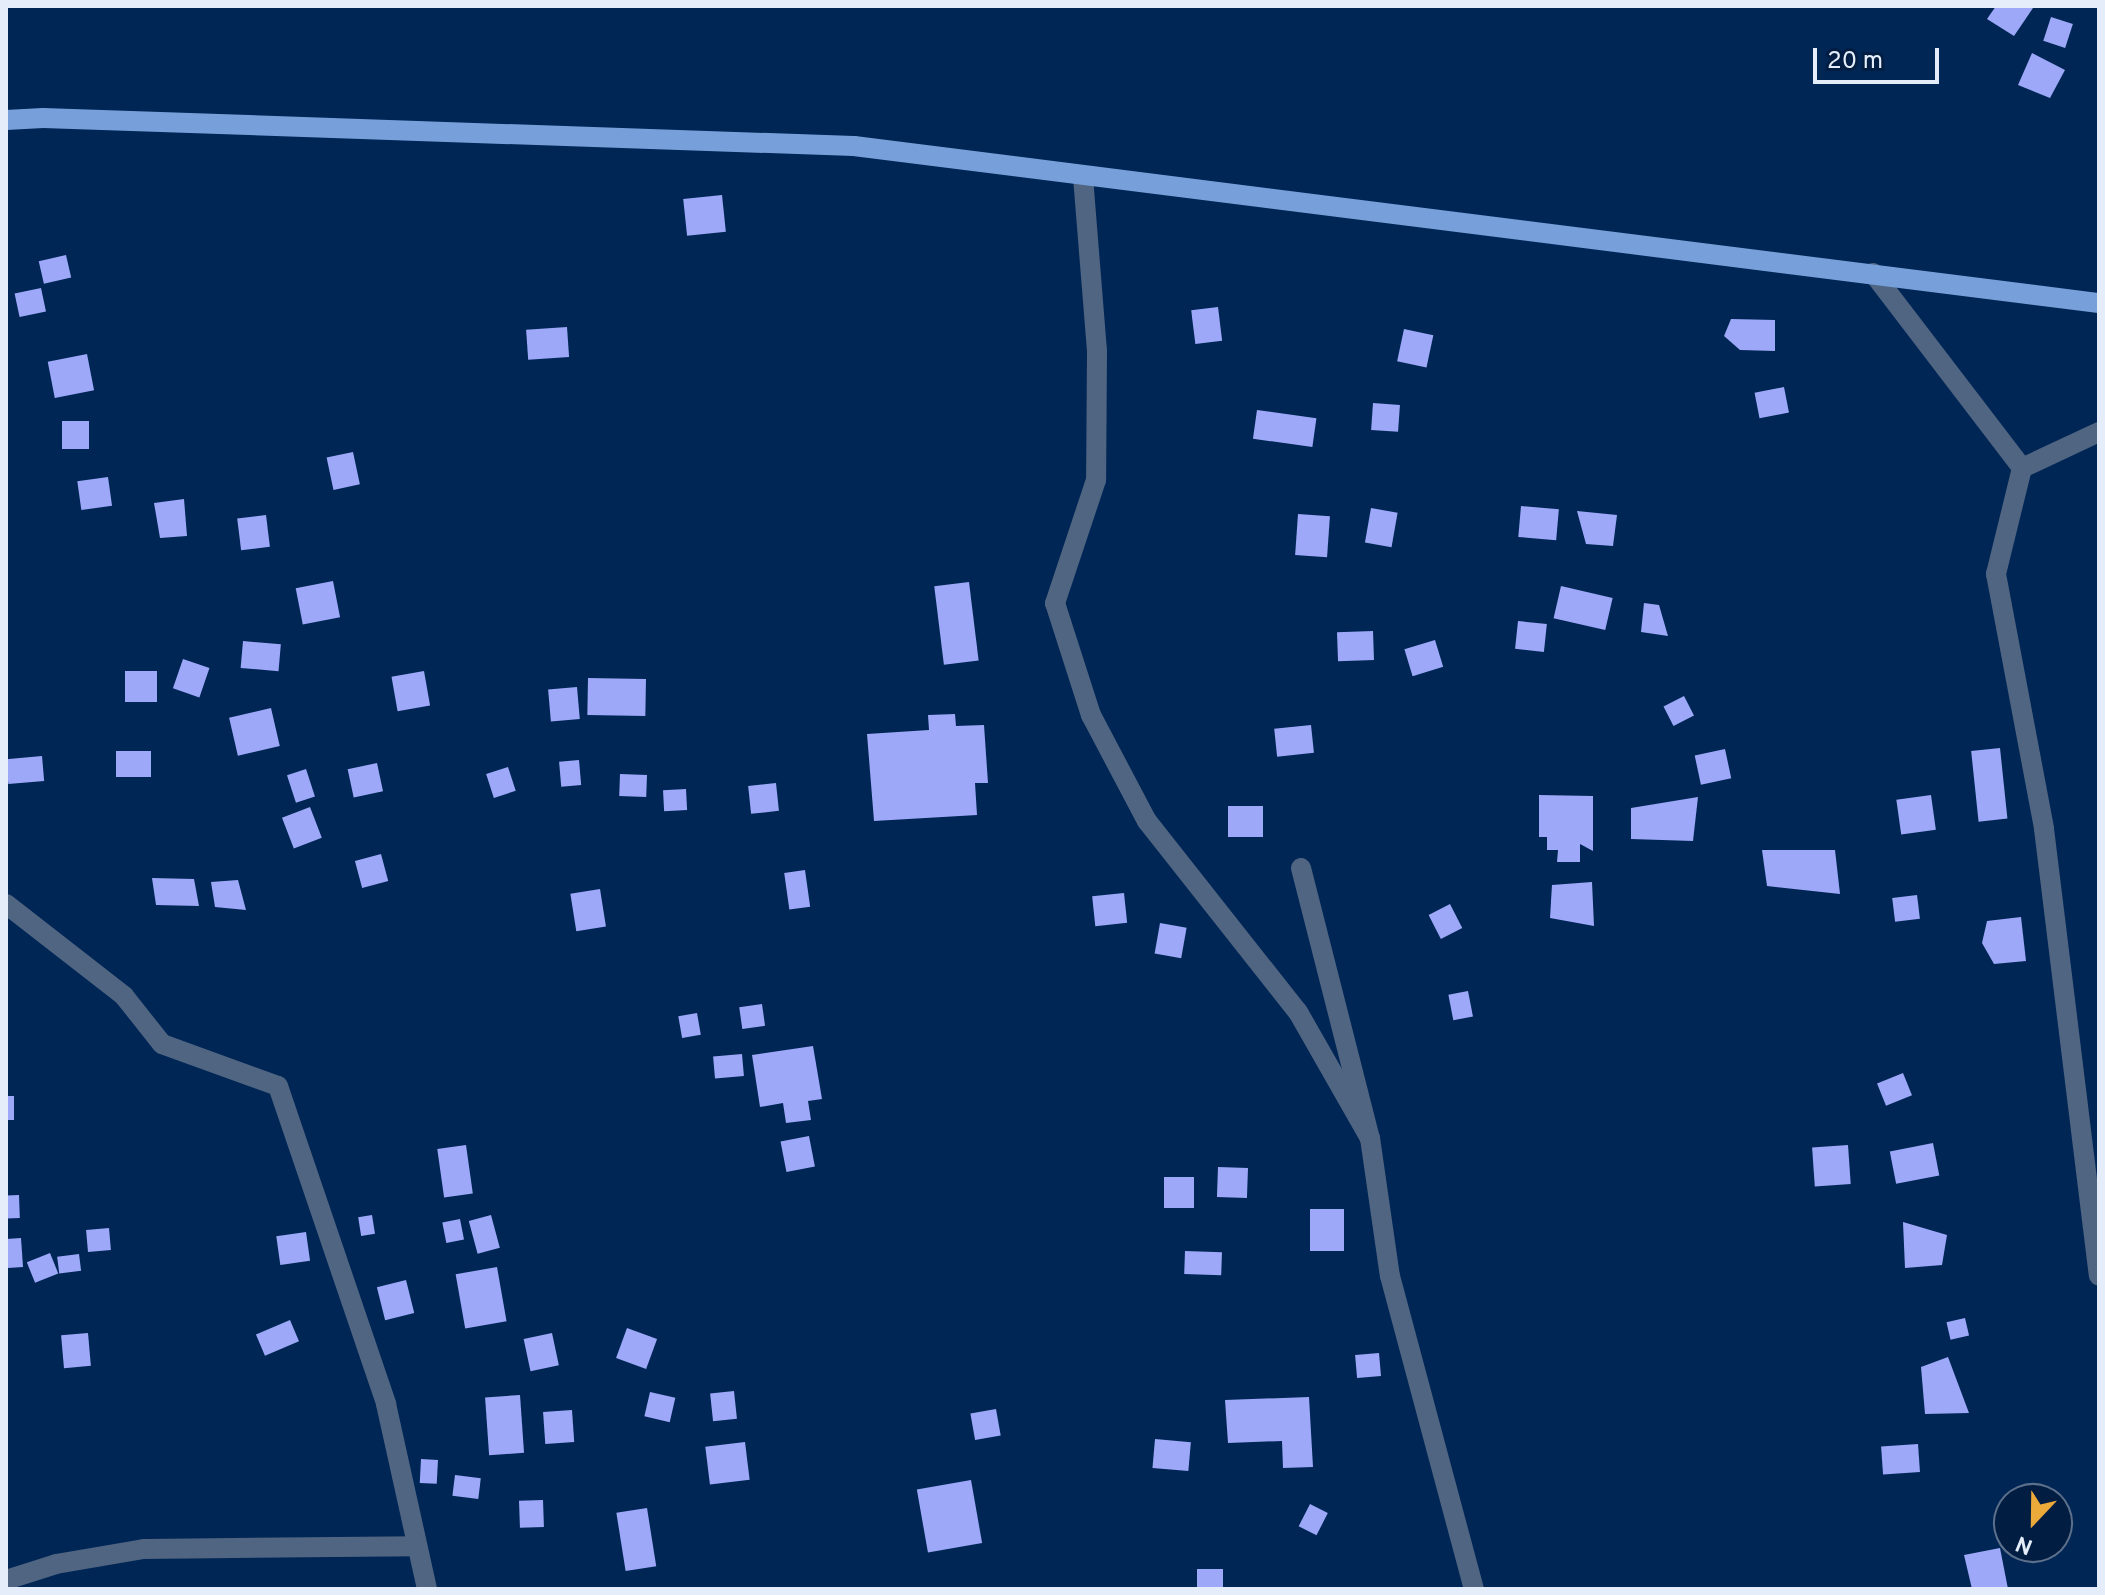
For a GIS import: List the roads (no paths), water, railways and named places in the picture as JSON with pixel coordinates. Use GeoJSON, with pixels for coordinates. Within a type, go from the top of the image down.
{"type":"FeatureCollection","features":[{"type":"Feature","properties":{"kind":"main road"},"geometry":{"type":"LineString","coordinates":[[6,120],[43,118],[854,146],[2099,303]]}},
{"type":"Feature","properties":{"kind":"street"},"geometry":{"type":"LineString","coordinates":[[1083,177],[1097,351],[1096,480],[1055,603],[1091,715],[1147,821],[1298,1012],[1370,1138]]}},
{"type":"Feature","properties":{"kind":"street"},"geometry":{"type":"LineString","coordinates":[[1873,273],[2022,468]]}},
{"type":"Feature","properties":{"kind":"street"},"geometry":{"type":"LineString","coordinates":[[2022,468],[2099,432]]}},
{"type":"Feature","properties":{"kind":"street"},"geometry":{"type":"LineString","coordinates":[[2022,468],[1996,574],[2044,829],[2099,1276]]}},
{"type":"Feature","properties":{"kind":"street"},"geometry":{"type":"LineString","coordinates":[[1301,868],[1370,1138],[1390,1276],[1474,1589]]}},
{"type":"Feature","properties":{"kind":"street"},"geometry":{"type":"LineString","coordinates":[[6,904],[124,996],[162,1044],[278,1086],[386,1404],[427,1589]]}},
{"type":"Feature","properties":{"kind":"street"},"geometry":{"type":"LineString","coordinates":[[6,1580],[56,1564],[144,1549],[417,1546]]}}]}
